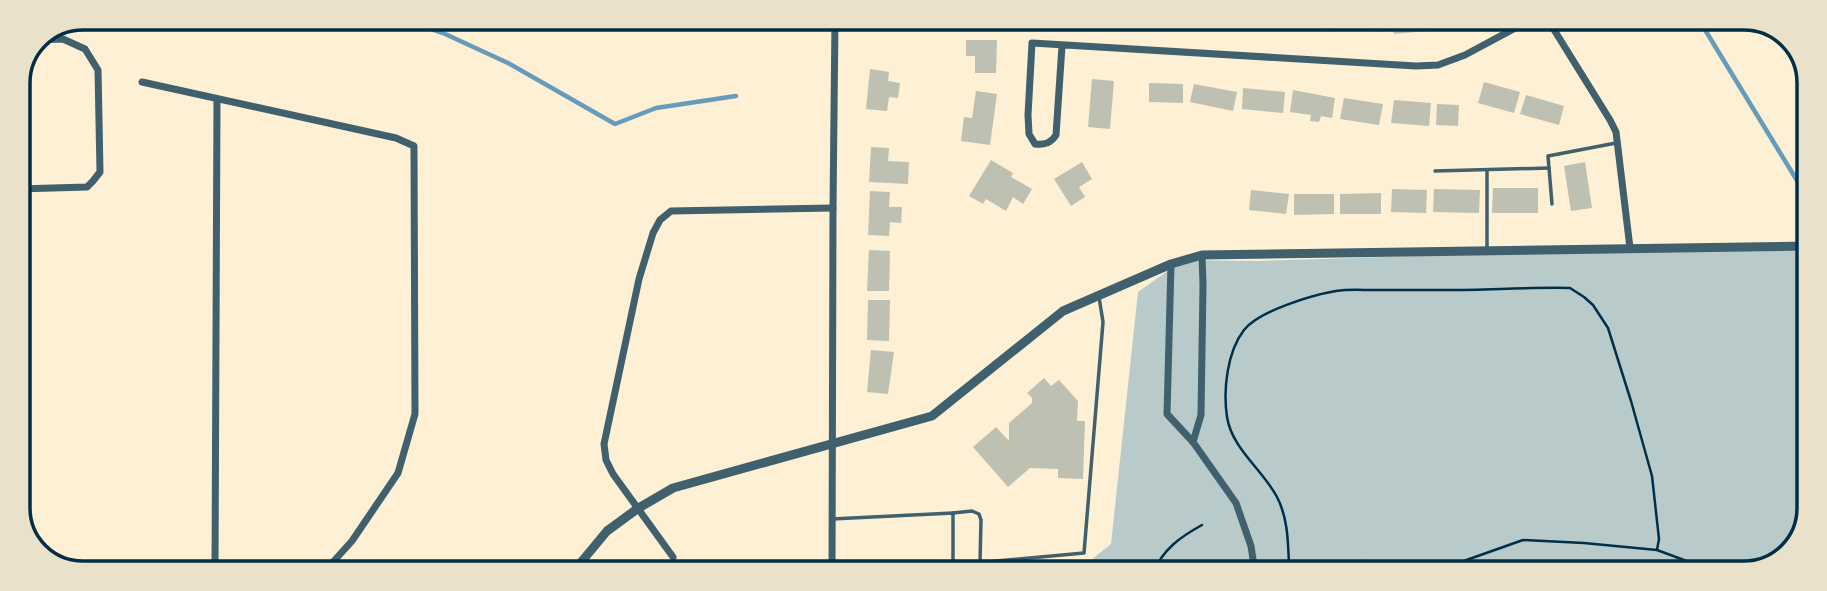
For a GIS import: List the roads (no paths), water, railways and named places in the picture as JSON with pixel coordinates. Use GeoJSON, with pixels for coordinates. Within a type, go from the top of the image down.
{"type":"FeatureCollection","features":[{"type":"Feature","properties":{"kind":"street"},"geometry":{"type":"LineString","coordinates":[[832,561],[835,30]]}},
{"type":"Feature","properties":{"kind":"street"},"geometry":{"type":"LineString","coordinates":[[1062,46],[1056,135],[1044,145],[1035,144],[1029,134],[1028,115],[1032,43],[1416,66],[1438,65],[1465,55],[1511,30]]}},
{"type":"Feature","properties":{"kind":"street"},"geometry":{"type":"LineString","coordinates":[[1554,30],[1610,120],[1618,142],[1630,248]]}},
{"type":"Feature","properties":{"kind":"street"},"geometry":{"type":"LineString","coordinates":[[30,189],[87,187],[100,172],[99,70],[85,50],[63,39],[52,39]]}},
{"type":"Feature","properties":{"kind":"street"},"geometry":{"type":"LineString","coordinates":[[142,82],[396,138],[414,146],[415,414],[398,473],[352,541],[334,561]]}},
{"type":"Feature","properties":{"kind":"street"},"geometry":{"type":"LineString","coordinates":[[215,561],[217,99]]}},
{"type":"Feature","properties":{"kind":"street"},"geometry":{"type":"LineString","coordinates":[[673,557],[613,474],[606,460],[604,444],[639,279],[653,233],[660,220],[671,211],[833,208]]}},
{"type":"Feature","properties":{"kind":"street"},"geometry":{"type":"LineString","coordinates":[[582,561],[607,531],[673,488],[932,416],[1063,311],[1171,264],[1202,255],[1797,246]]}},
{"type":"Feature","properties":{"kind":"street"},"geometry":{"type":"LineString","coordinates":[[1192,442],[1201,415],[1202,255]]}},
{"type":"Feature","properties":{"kind":"street"},"geometry":{"type":"LineString","coordinates":[[1171,264],[1167,414],[1192,442],[1236,503],[1251,546],[1253,561]]}},
{"type":"Feature","properties":{"kind":"lane"},"geometry":{"type":"LineString","coordinates":[[1552,204],[1548,156],[1618,142]]}},
{"type":"Feature","properties":{"kind":"lane"},"geometry":{"type":"LineString","coordinates":[[1434,171],[1549,169]]}},
{"type":"Feature","properties":{"kind":"lane"},"geometry":{"type":"LineString","coordinates":[[1487,170],[1487,250]]}},
{"type":"Feature","properties":{"kind":"lane"},"geometry":{"type":"LineString","coordinates":[[1003,561],[1084,554],[1102,322],[1099,295]]}},
{"type":"Feature","properties":{"kind":"lane"},"geometry":{"type":"LineString","coordinates":[[832,519],[972,511],[979,514],[981,520],[980,561]]}},
{"type":"Feature","properties":{"kind":"lane"},"geometry":{"type":"LineString","coordinates":[[953,513],[953,561]]}},
{"type":"Feature","properties":{"kind":"waterway"},"geometry":{"type":"LineString","coordinates":[[434,30],[508,63],[615,124],[656,108],[736,96]]}},
{"type":"Feature","properties":{"kind":"waterway"},"geometry":{"type":"LineString","coordinates":[[1705,30],[1797,180]]}}]}
